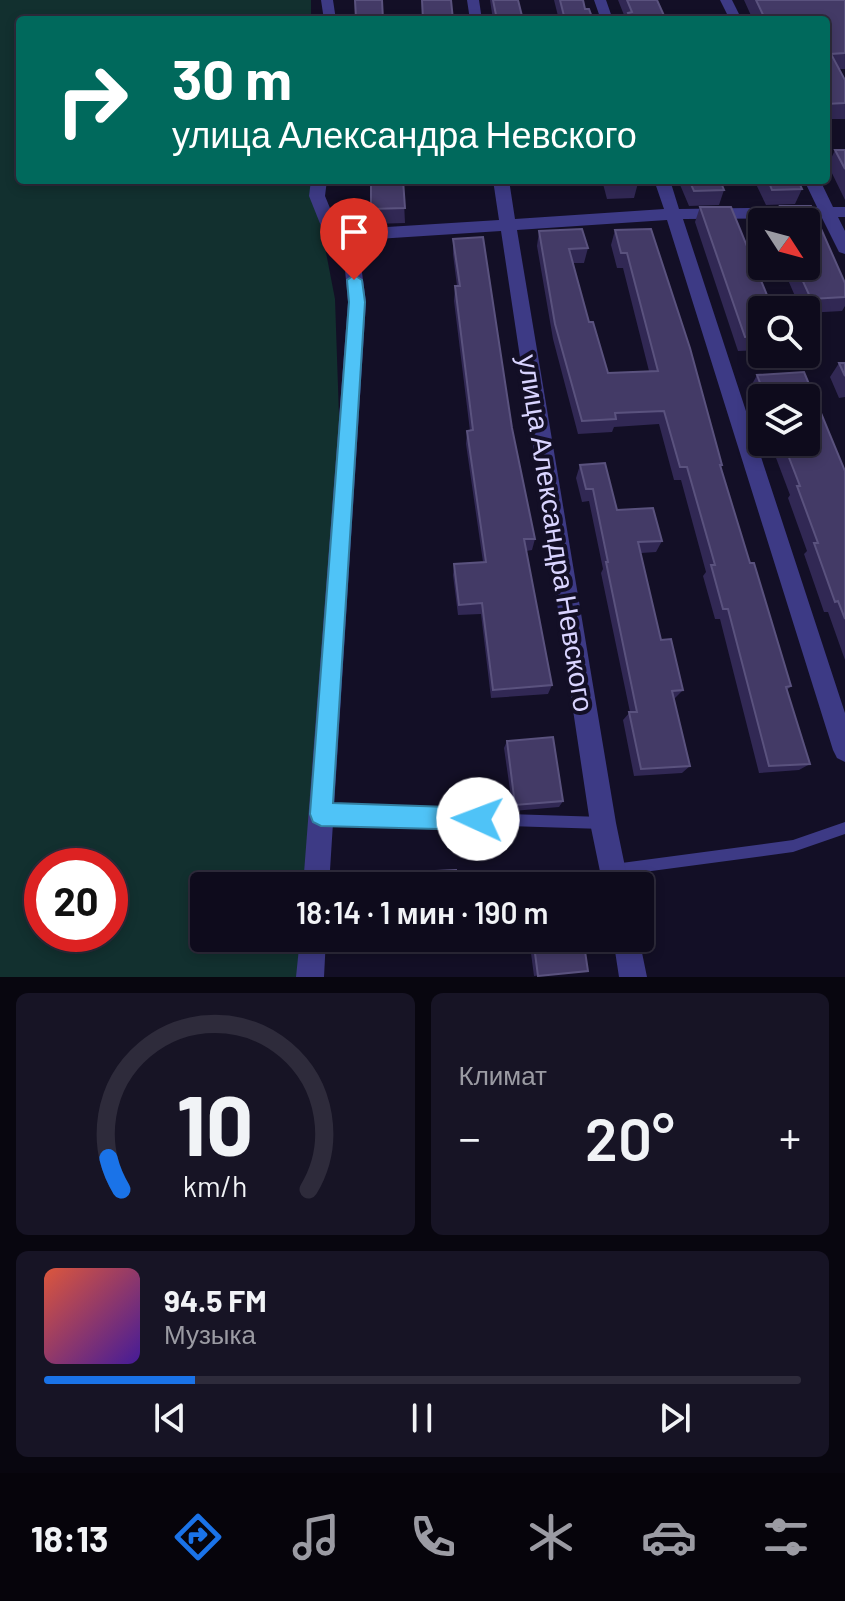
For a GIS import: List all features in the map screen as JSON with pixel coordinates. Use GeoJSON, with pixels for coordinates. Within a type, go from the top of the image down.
{"type":"FeatureCollection","features":[{"type":"Feature","properties":{"kind":"street"},"geometry":{"type":"LineString","coordinates":[[317,872],[357,302],[352,258],[333,236],[317,196],[318,184]]}},
{"type":"Feature","properties":{"kind":"street","name":"улица Александра Невского"},"geometry":{"type":"LineString","coordinates":[[502,184],[603,823],[614,872]]}},
{"type":"Feature","properties":{"kind":"street"},"geometry":{"type":"LineString","coordinates":[[663,184],[845,750]]}},
{"type":"Feature","properties":{"kind":"street"},"geometry":{"type":"LineString","coordinates":[[815,184],[836,212],[845,248]]}},
{"type":"Feature","properties":{"kind":"street"},"geometry":{"type":"LineString","coordinates":[[333,236],[674,214],[836,212]]}},
{"type":"Feature","properties":{"kind":"street"},"geometry":{"type":"LineString","coordinates":[[310,977],[312,952]]}},
{"type":"Feature","properties":{"kind":"street"},"geometry":{"type":"LineString","coordinates":[[629,952],[633,977]]}},
{"type":"Feature","properties":{"kind":"lane"},"geometry":{"type":"LineString","coordinates":[[321,814],[603,823]]}},
{"type":"Feature","properties":{"kind":"lane"},"geometry":{"type":"LineString","coordinates":[[648,872],[793,846],[845,828]]}},
{"type":"Feature","properties":{"kind":"green space"},"geometry":{"type":"Polygon","coordinates":[[[0,0],[311,0],[311,16],[16,16],[16,184],[313,184],[335,299],[344,562],[316,872],[190,872],[190,952],[309,952],[306,977],[0,977],[0,0]]]}},
{"type":"Feature","properties":{"kind":"building"},"geometry":{"type":"Polygon","coordinates":[[[355,0],[382,0],[383,16],[356,16],[355,0]]]}},
{"type":"Feature","properties":{"kind":"building"},"geometry":{"type":"Polygon","coordinates":[[[422,0],[451,0],[453,16],[423,16],[422,0]]]}},
{"type":"Feature","properties":{"kind":"building"},"geometry":{"type":"Polygon","coordinates":[[[493,0],[518,0],[522,16],[496,16],[493,0]]]}},
{"type":"Feature","properties":{"kind":"building"},"geometry":{"type":"Polygon","coordinates":[[[560,0],[583,0],[585,9],[589,9],[592,16],[564,16],[560,0]]]}},
{"type":"Feature","properties":{"kind":"building"},"geometry":{"type":"Polygon","coordinates":[[[627,0],[657,0],[664,16],[629,16],[628,13],[632,12],[627,0]]]}},
{"type":"Feature","properties":{"kind":"building"},"geometry":{"type":"Polygon","coordinates":[[[756,0],[845,0],[845,53],[831,54],[845,80],[845,103],[830,104],[830,16],[764,16],[756,0]]]}},
{"type":"Feature","properties":{"kind":"building"},"geometry":{"type":"Polygon","coordinates":[[[835,150],[845,150],[845,169],[835,150]]]}},
{"type":"Feature","properties":{"kind":"building"},"geometry":{"type":"Polygon","coordinates":[[[371,184],[403,184],[405,208],[371,209],[371,184]]]}},
{"type":"Feature","properties":{"kind":"building"},"geometry":{"type":"Polygon","coordinates":[[[691,184],[722,184],[724,190],[694,191],[691,184]]]}},
{"type":"Feature","properties":{"kind":"building"},"geometry":{"type":"Polygon","coordinates":[[[770,184],[800,184],[802,189],[772,190],[770,184]]]}},
{"type":"Feature","properties":{"kind":"building"},"geometry":{"type":"Polygon","coordinates":[[[780,206],[812,208],[781,208],[780,206]]]}},
{"type":"Feature","properties":{"kind":"building"},"geometry":{"type":"Polygon","coordinates":[[[700,207],[731,207],[748,249],[748,280],[761,280],[767,296],[748,296],[748,337],[745,337],[700,207]]]}},
{"type":"Feature","properties":{"kind":"building"},"geometry":{"type":"Polygon","coordinates":[[[820,226],[845,283],[845,297],[810,296],[802,280],[820,280],[820,226]]]}},
{"type":"Feature","properties":{"kind":"building"},"geometry":{"type":"Polygon","coordinates":[[[582,229],[588,248],[569,249],[589,322],[593,322],[608,373],[658,371],[627,253],[621,253],[615,230],[651,229],[690,348],[720,465],[750,563],[754,563],[791,686],[786,687],[810,764],[769,766],[728,609],[723,609],[711,565],[715,565],[687,467],[680,467],[664,411],[615,413],[616,419],[582,421],[555,324],[539,231],[582,229]]]}},
{"type":"Feature","properties":{"kind":"building"},"geometry":{"type":"Polygon","coordinates":[[[483,237],[512,428],[535,539],[524,539],[552,685],[493,690],[482,603],[459,605],[454,564],[486,562],[467,431],[473,430],[455,286],[460,286],[453,239],[483,237]]]}},
{"type":"Feature","properties":{"kind":"building"},"geometry":{"type":"Polygon","coordinates":[[[804,372],[809,384],[761,384],[757,375],[804,372]]]}},
{"type":"Feature","properties":{"kind":"building"},"geometry":{"type":"Polygon","coordinates":[[[820,411],[845,471],[845,619],[838,601],[835,602],[814,543],[818,543],[797,486],[800,486],[788,456],[820,456],[820,411]]]}},
{"type":"Feature","properties":{"kind":"building"},"geometry":{"type":"Polygon","coordinates":[[[605,463],[617,510],[653,508],[662,541],[638,542],[661,640],[671,639],[683,690],[672,691],[690,766],[641,769],[629,712],[637,712],[608,562],[593,489],[586,489],[580,465],[605,463]]]}},
{"type":"Feature","properties":{"kind":"building"},"geometry":{"type":"Polygon","coordinates":[[[553,737],[563,801],[515,805],[507,741],[553,737]]]}},
{"type":"Feature","properties":{"kind":"building"},"geometry":{"type":"Polygon","coordinates":[[[456,870],[456,872],[413,872],[456,870]]]}},
{"type":"Feature","properties":{"kind":"building"},"geometry":{"type":"Polygon","coordinates":[[[535,952],[585,952],[588,971],[538,976],[535,952]]]}},
{"type":"Feature","properties":{"kind":"route"},"geometry":{"type":"LineString","coordinates":[[354,280],[357,302],[321,814],[478,819]]}}]}
